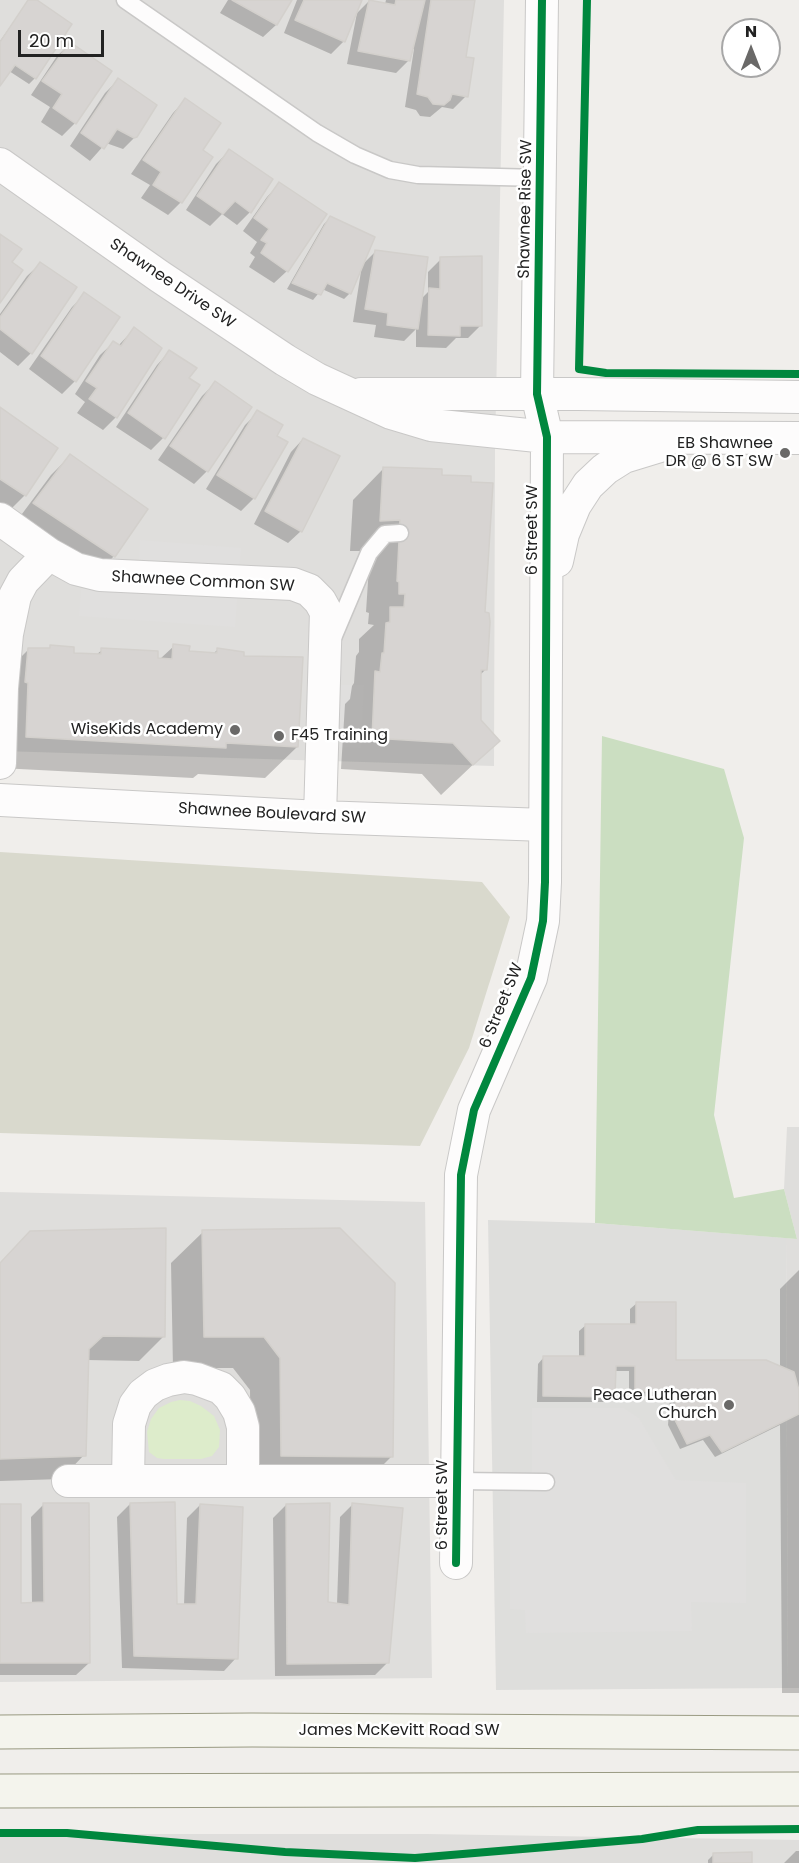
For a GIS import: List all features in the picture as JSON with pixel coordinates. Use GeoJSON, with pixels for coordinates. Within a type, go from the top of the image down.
{"type":"FeatureCollection","features":[{"type":"Feature","properties":{"kind":"main road","name":"James McKevitt Road SW"},"geometry":{"type":"LineString","coordinates":[[0,1732],[252,1730],[799,1733]]}},
{"type":"Feature","properties":{"kind":"main road"},"geometry":{"type":"LineString","coordinates":[[0,1791],[799,1789]]}},
{"type":"Feature","properties":{"kind":"street","name":"Shawnee Rise SW"},"geometry":{"type":"LineString","coordinates":[[542,0],[540,178],[542,416]]}},
{"type":"Feature","properties":{"kind":"street","name":"Shawnee Drive SW"},"geometry":{"type":"LineString","coordinates":[[0,164],[159,276],[285,360],[318,379],[391,413],[430,425],[542,416]]}},
{"type":"Feature","properties":{"kind":"street"},"geometry":{"type":"LineString","coordinates":[[351,394],[729,438]]}},
{"type":"Feature","properties":{"kind":"street"},"geometry":{"type":"LineString","coordinates":[[542,416],[799,397]]}},
{"type":"Feature","properties":{"kind":"street","name":"6 Street SW"},"geometry":{"type":"LineString","coordinates":[[456,1563],[461,1175],[474,1110],[531,978],[543,921],[546,671],[542,416]]}},
{"type":"Feature","properties":{"kind":"street"},"geometry":{"type":"LineString","coordinates":[[546,671],[557,564],[563,534],[575,505],[588,485],[605,469],[624,457],[658,446],[729,438],[799,438]]}},
{"type":"Feature","properties":{"kind":"street","name":"Shawnee Common SW"},"geometry":{"type":"LineString","coordinates":[[0,519],[49,554],[76,569],[100,576],[293,584],[309,590],[320,601],[326,612],[320,817]]}},
{"type":"Feature","properties":{"kind":"street"},"geometry":{"type":"LineString","coordinates":[[0,763],[2,688],[7,634],[15,596],[23,581],[49,554]]}},
{"type":"Feature","properties":{"kind":"street","name":"Shawnee Boulevard SW"},"geometry":{"type":"LineString","coordinates":[[0,800],[320,817],[544,825]]}},
{"type":"Feature","properties":{"kind":"street"},"geometry":{"type":"LineString","coordinates":[[128,1481],[129,1424],[135,1405],[143,1394],[155,1385],[184,1377],[221,1388],[239,1412],[243,1427],[243,1481]]}},
{"type":"Feature","properties":{"kind":"street"},"geometry":{"type":"LineString","coordinates":[[68,1481],[457,1481]]}},
{"type":"Feature","properties":{"kind":"lane"},"geometry":{"type":"LineString","coordinates":[[125,0],[317,133],[355,155],[390,170],[418,175],[540,178]]}},
{"type":"Feature","properties":{"kind":"lane"},"geometry":{"type":"LineString","coordinates":[[324,658],[369,553],[385,534],[400,533]]}},
{"type":"Feature","properties":{"kind":"lane"},"geometry":{"type":"LineString","coordinates":[[457,1481],[546,1482]]}},
{"type":"Feature","properties":{"kind":"shaded area"},"geometry":{"type":"Polygon","coordinates":[[[0,0],[504,0],[495,450],[494,766],[0,751],[0,0]]]}},
{"type":"Feature","properties":{"kind":"shaded area"},"geometry":{"type":"Polygon","coordinates":[[[140,540],[241,548],[235,627],[79,616],[81,590],[139,566],[140,540]]]}},
{"type":"Feature","properties":{"kind":"shaded area"},"geometry":{"type":"Polygon","coordinates":[[[341,685],[364,685],[361,748],[338,747],[341,685]]]}},
{"type":"Feature","properties":{"kind":"shaded area"},"geometry":{"type":"Polygon","coordinates":[[[0,852],[482,882],[510,917],[469,1048],[420,1146],[0,1133],[0,852]]]}},
{"type":"Feature","properties":{"kind":"shaded area"},"geometry":{"type":"Polygon","coordinates":[[[787,1127],[799,1127],[799,1688],[788,1688],[786,1238],[797,1239],[784,1189],[787,1127]]]}},
{"type":"Feature","properties":{"kind":"shaded area"},"geometry":{"type":"Polygon","coordinates":[[[0,1192],[425,1202],[432,1678],[0,1682],[0,1192]]]}},
{"type":"Feature","properties":{"kind":"shaded area"},"geometry":{"type":"Polygon","coordinates":[[[488,1220],[595,1223],[786,1238],[788,1688],[496,1690],[488,1220]]]}},
{"type":"Feature","properties":{"kind":"shaded area"},"geometry":{"type":"Polygon","coordinates":[[[532,1408],[624,1408],[639,1418],[676,1480],[746,1483],[746,1603],[691,1602],[692,1631],[526,1633],[525,1610],[510,1609],[510,1474],[532,1473],[532,1408]]]}},
{"type":"Feature","properties":{"kind":"shaded area"},"geometry":{"type":"Polygon","coordinates":[[[0,1834],[427,1834],[799,1840],[799,1863],[0,1863],[0,1834]]]}},
{"type":"Feature","properties":{"kind":"green space"},"geometry":{"type":"Polygon","coordinates":[[[602,736],[724,769],[744,838],[714,1115],[734,1198],[784,1189],[797,1239],[595,1223],[602,736]]]}},
{"type":"Feature","properties":{"kind":"green space"},"geometry":{"type":"Polygon","coordinates":[[[180,1400],[201,1406],[214,1416],[220,1430],[219,1447],[212,1456],[201,1459],[164,1459],[157,1458],[149,1452],[147,1432],[151,1419],[159,1408],[180,1400]]]}},
{"type":"Feature","properties":{"kind":"building"},"geometry":{"type":"Polygon","coordinates":[[[28,0],[37,0],[72,24],[36,79],[15,65],[0,86],[0,42],[28,0]]]}},
{"type":"Feature","properties":{"kind":"building"},"geometry":{"type":"Polygon","coordinates":[[[232,0],[292,0],[277,25],[232,0]]]}},
{"type":"Feature","properties":{"kind":"building"},"geometry":{"type":"Polygon","coordinates":[[[304,0],[362,0],[345,42],[295,20],[304,0]]]}},
{"type":"Feature","properties":{"kind":"building"},"geometry":{"type":"Polygon","coordinates":[[[369,0],[395,5],[396,0],[425,0],[410,61],[358,51],[369,0]]]}},
{"type":"Feature","properties":{"kind":"building"},"geometry":{"type":"Polygon","coordinates":[[[431,0],[475,0],[466,57],[474,58],[468,97],[452,94],[450,100],[444,105],[433,104],[428,97],[417,94],[431,0]]]}},
{"type":"Feature","properties":{"kind":"building"},"geometry":{"type":"Polygon","coordinates":[[[70,42],[112,71],[76,124],[53,108],[62,94],[42,81],[70,42]]]}},
{"type":"Feature","properties":{"kind":"building"},"geometry":{"type":"Polygon","coordinates":[[[118,78],[157,105],[137,137],[134,138],[117,129],[104,149],[81,133],[118,78]]]}},
{"type":"Feature","properties":{"kind":"building"},"geometry":{"type":"Polygon","coordinates":[[[185,98],[221,123],[203,150],[213,157],[182,203],[153,185],[161,172],[143,160],[185,98]]]}},
{"type":"Feature","properties":{"kind":"building"},"geometry":{"type":"Polygon","coordinates":[[[229,149],[273,179],[251,213],[235,201],[223,214],[197,196],[229,149]]]}},
{"type":"Feature","properties":{"kind":"building"},"geometry":{"type":"Polygon","coordinates":[[[279,182],[327,214],[288,272],[261,253],[267,243],[261,240],[269,229],[254,218],[279,182]]]}},
{"type":"Feature","properties":{"kind":"building"},"geometry":{"type":"Polygon","coordinates":[[[330,216],[375,237],[351,294],[327,283],[321,295],[292,283],[330,216]]]}},
{"type":"Feature","properties":{"kind":"building"},"geometry":{"type":"Polygon","coordinates":[[[0,234],[22,249],[12,262],[23,270],[0,303],[0,234]]]}},
{"type":"Feature","properties":{"kind":"building"},"geometry":{"type":"Polygon","coordinates":[[[375,250],[428,257],[418,329],[387,325],[388,313],[365,309],[375,250]]]}},
{"type":"Feature","properties":{"kind":"building"},"geometry":{"type":"Polygon","coordinates":[[[482,256],[482,326],[460,326],[460,336],[428,335],[429,288],[440,289],[440,257],[482,256]]]}},
{"type":"Feature","properties":{"kind":"building"},"geometry":{"type":"Polygon","coordinates":[[[40,262],[77,287],[32,354],[0,329],[0,317],[40,262]]]}},
{"type":"Feature","properties":{"kind":"building"},"geometry":{"type":"Polygon","coordinates":[[[84,292],[120,317],[76,382],[41,356],[84,292]]]}},
{"type":"Feature","properties":{"kind":"building"},"geometry":{"type":"Polygon","coordinates":[[[134,327],[162,348],[117,418],[89,399],[97,388],[86,381],[113,341],[121,346],[134,327]]]}},
{"type":"Feature","properties":{"kind":"building"},"geometry":{"type":"Polygon","coordinates":[[[169,350],[197,368],[189,378],[200,385],[165,439],[128,413],[169,350]]]}},
{"type":"Feature","properties":{"kind":"building"},"geometry":{"type":"Polygon","coordinates":[[[215,381],[252,407],[208,472],[170,446],[215,381]]]}},
{"type":"Feature","properties":{"kind":"building"},"geometry":{"type":"Polygon","coordinates":[[[0,407],[58,448],[26,496],[0,479],[0,407]]]}},
{"type":"Feature","properties":{"kind":"building"},"geometry":{"type":"Polygon","coordinates":[[[257,410],[283,425],[277,436],[288,442],[255,499],[217,475],[257,410]]]}},
{"type":"Feature","properties":{"kind":"building"},"geometry":{"type":"Polygon","coordinates":[[[303,438],[340,456],[302,532],[265,511],[303,438]]]}},
{"type":"Feature","properties":{"kind":"building"},"geometry":{"type":"Polygon","coordinates":[[[70,454],[148,509],[115,557],[33,503],[70,454]]]}},
{"type":"Feature","properties":{"kind":"building"},"geometry":{"type":"Polygon","coordinates":[[[383,467],[442,469],[442,475],[471,476],[471,482],[493,483],[485,612],[489,613],[490,622],[487,670],[481,670],[481,720],[500,741],[473,765],[453,743],[372,738],[375,671],[380,672],[386,623],[390,622],[390,607],[404,607],[405,594],[399,594],[399,582],[397,581],[400,520],[380,521],[383,467]]]}},
{"type":"Feature","properties":{"kind":"building"},"geometry":{"type":"Polygon","coordinates":[[[173,644],[190,646],[189,651],[217,653],[217,648],[244,652],[244,656],[303,657],[298,747],[226,743],[226,748],[26,737],[28,683],[25,682],[28,648],[50,648],[50,645],[74,647],[74,653],[101,654],[101,648],[158,651],[158,658],[172,659],[173,644]]]}},
{"type":"Feature","properties":{"kind":"building"},"geometry":{"type":"Polygon","coordinates":[[[166,1228],[165,1337],[103,1336],[89,1349],[86,1456],[0,1459],[0,1263],[30,1231],[166,1228]]]}},
{"type":"Feature","properties":{"kind":"building"},"geometry":{"type":"Polygon","coordinates":[[[340,1228],[395,1283],[393,1457],[281,1456],[280,1358],[264,1337],[204,1337],[202,1230],[340,1228]]]}},
{"type":"Feature","properties":{"kind":"building"},"geometry":{"type":"Polygon","coordinates":[[[636,1302],[676,1302],[676,1360],[766,1360],[794,1372],[799,1390],[799,1414],[722,1452],[710,1435],[687,1444],[674,1418],[676,1391],[635,1391],[635,1366],[616,1366],[615,1397],[543,1396],[543,1356],[585,1356],[585,1324],[636,1324],[636,1302]]]}},
{"type":"Feature","properties":{"kind":"building"},"geometry":{"type":"Polygon","coordinates":[[[175,1502],[177,1604],[196,1604],[200,1504],[243,1507],[238,1659],[134,1656],[130,1503],[175,1502]]]}},
{"type":"Feature","properties":{"kind":"building"},"geometry":{"type":"Polygon","coordinates":[[[43,1503],[89,1503],[90,1663],[0,1663],[0,1504],[21,1504],[21,1603],[44,1602],[43,1503]]]}},
{"type":"Feature","properties":{"kind":"building"},"geometry":{"type":"Polygon","coordinates":[[[330,1503],[328,1602],[349,1605],[352,1503],[403,1508],[389,1663],[287,1664],[286,1504],[330,1503]]]}},
{"type":"Feature","properties":{"kind":"building"},"geometry":{"type":"Polygon","coordinates":[[[752,1852],[752,1863],[713,1863],[713,1853],[752,1852]]]}},
{"type":"Feature","properties":{"kind":"cycle path"},"geometry":{"type":"LineString","coordinates":[[456,1563],[461,1175],[474,1110],[531,978],[543,921],[547,437],[537,394],[542,0]]}},
{"type":"Feature","properties":{"kind":"cycle path"},"geometry":{"type":"LineString","coordinates":[[587,0],[579,369],[606,373],[799,374]]}},
{"type":"Feature","properties":{"kind":"cycle path"},"geometry":{"type":"LineString","coordinates":[[0,1833],[67,1833],[285,1852],[415,1858],[642,1839],[698,1830],[799,1829]]}},
{"type":"Feature","properties":{"kind":"place","name":"EB Shawnee DR @ 6 ST SW"},"geometry":{"type":"Point","coordinates":[785,453]}},
{"type":"Feature","properties":{"kind":"place","name":"WiseKids Academy"},"geometry":{"type":"Point","coordinates":[235,730]}},
{"type":"Feature","properties":{"kind":"place","name":"F45 Training"},"geometry":{"type":"Point","coordinates":[279,736]}},
{"type":"Feature","properties":{"kind":"place","name":"Peace Lutheran Church"},"geometry":{"type":"Point","coordinates":[729,1405]}}]}
